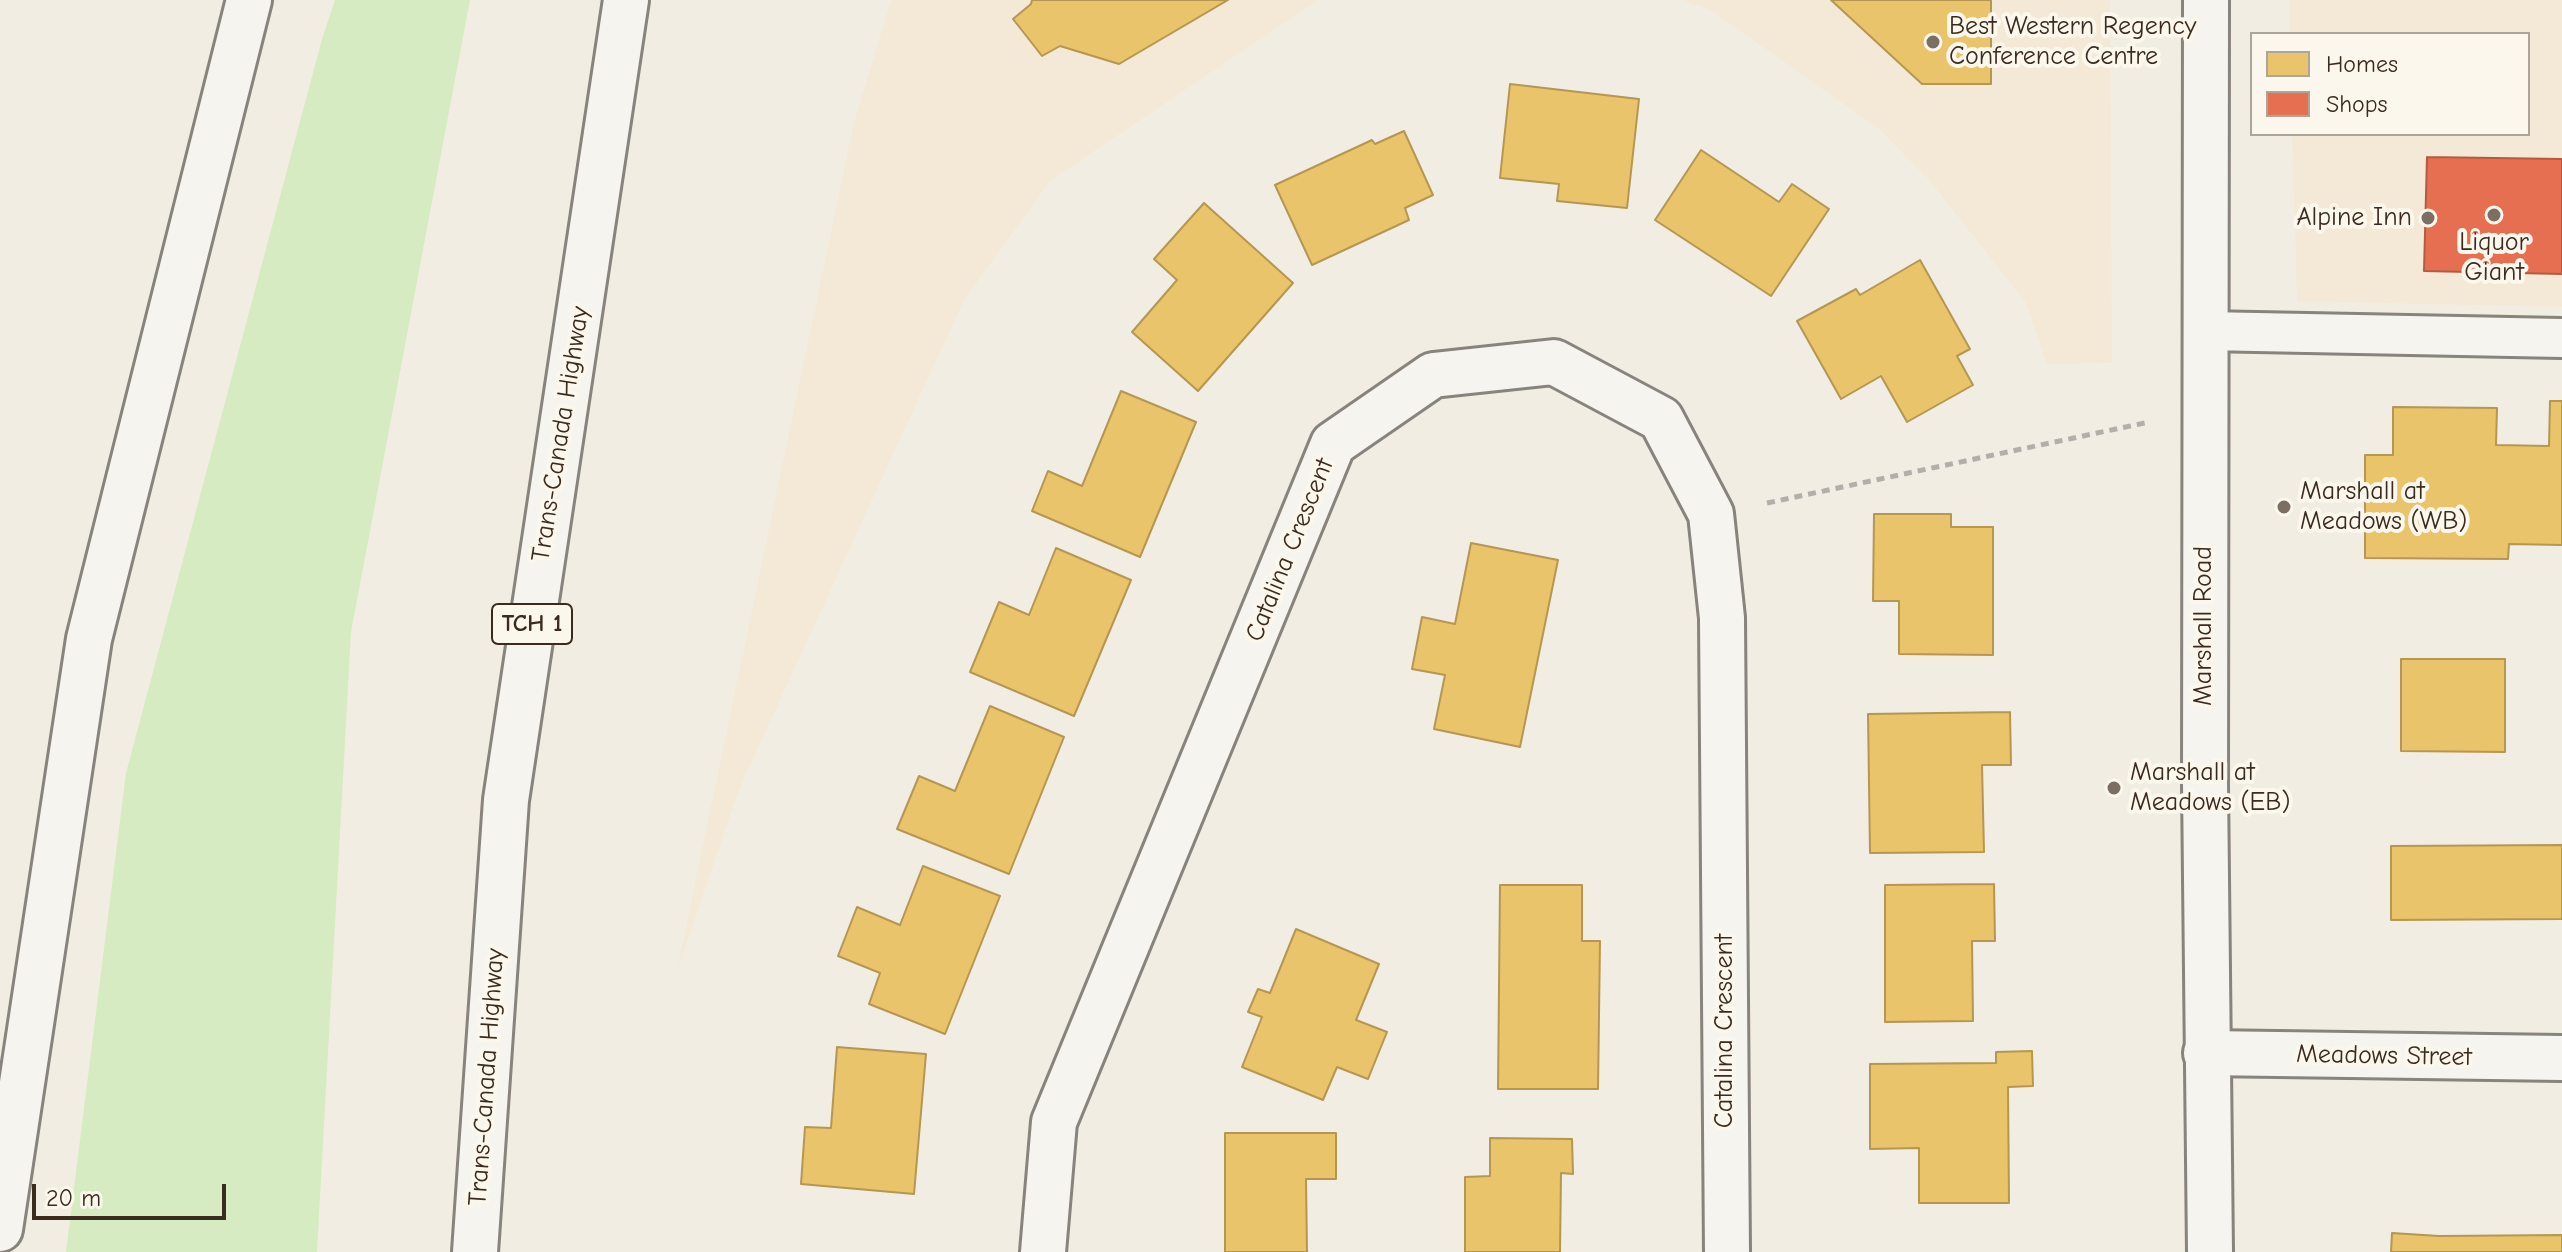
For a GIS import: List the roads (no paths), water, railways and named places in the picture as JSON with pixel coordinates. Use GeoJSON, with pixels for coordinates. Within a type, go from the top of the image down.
{"type":"FeatureCollection","features":[{"type":"Feature","properties":{"kind":"main road"},"geometry":{"type":"LineString","coordinates":[[0,1229],[89,639],[249,0]]}},
{"type":"Feature","properties":{"kind":"main road","name":"Trans-Canada Highway"},"geometry":{"type":"LineString","coordinates":[[475,1252],[506,800],[626,0]]}},
{"type":"Feature","properties":{"kind":"main road","name":"Marshall Road"},"geometry":{"type":"LineString","coordinates":[[2206,0],[2206,1053],[2210,1130],[2210,1252]]}},
{"type":"Feature","properties":{"kind":"main road","name":"Catalina Crescent"},"geometry":{"type":"LineString","coordinates":[[1043,1252],[1054,1122],[1333,444],[1433,375],[1554,362],[1661,419],[1711,514],[1722,618],[1727,1252]]}},
{"type":"Feature","properties":{"kind":"main road","name":"Meadows Street"},"geometry":{"type":"LineString","coordinates":[[2206,1053],[2562,1058]]}},
{"type":"Feature","properties":{"kind":"lane"},"geometry":{"type":"LineString","coordinates":[[2205,331],[2562,338]]}},
{"type":"Feature","properties":{"kind":"place","name":"Best Western Regency Conference Centre"},"geometry":{"type":"Point","coordinates":[1933,42]}},
{"type":"Feature","properties":{"kind":"place","name":"Liquor Giant"},"geometry":{"type":"Point","coordinates":[2494,215]}},
{"type":"Feature","properties":{"kind":"place","name":"Alpine Inn"},"geometry":{"type":"Point","coordinates":[2428,218]}},
{"type":"Feature","properties":{"kind":"place","name":"Marshall at Meadows (WB)"},"geometry":{"type":"Point","coordinates":[2284,507]}},
{"type":"Feature","properties":{"kind":"place","name":"Marshall at Meadows (EB)"},"geometry":{"type":"Point","coordinates":[2114,788]}}]}
